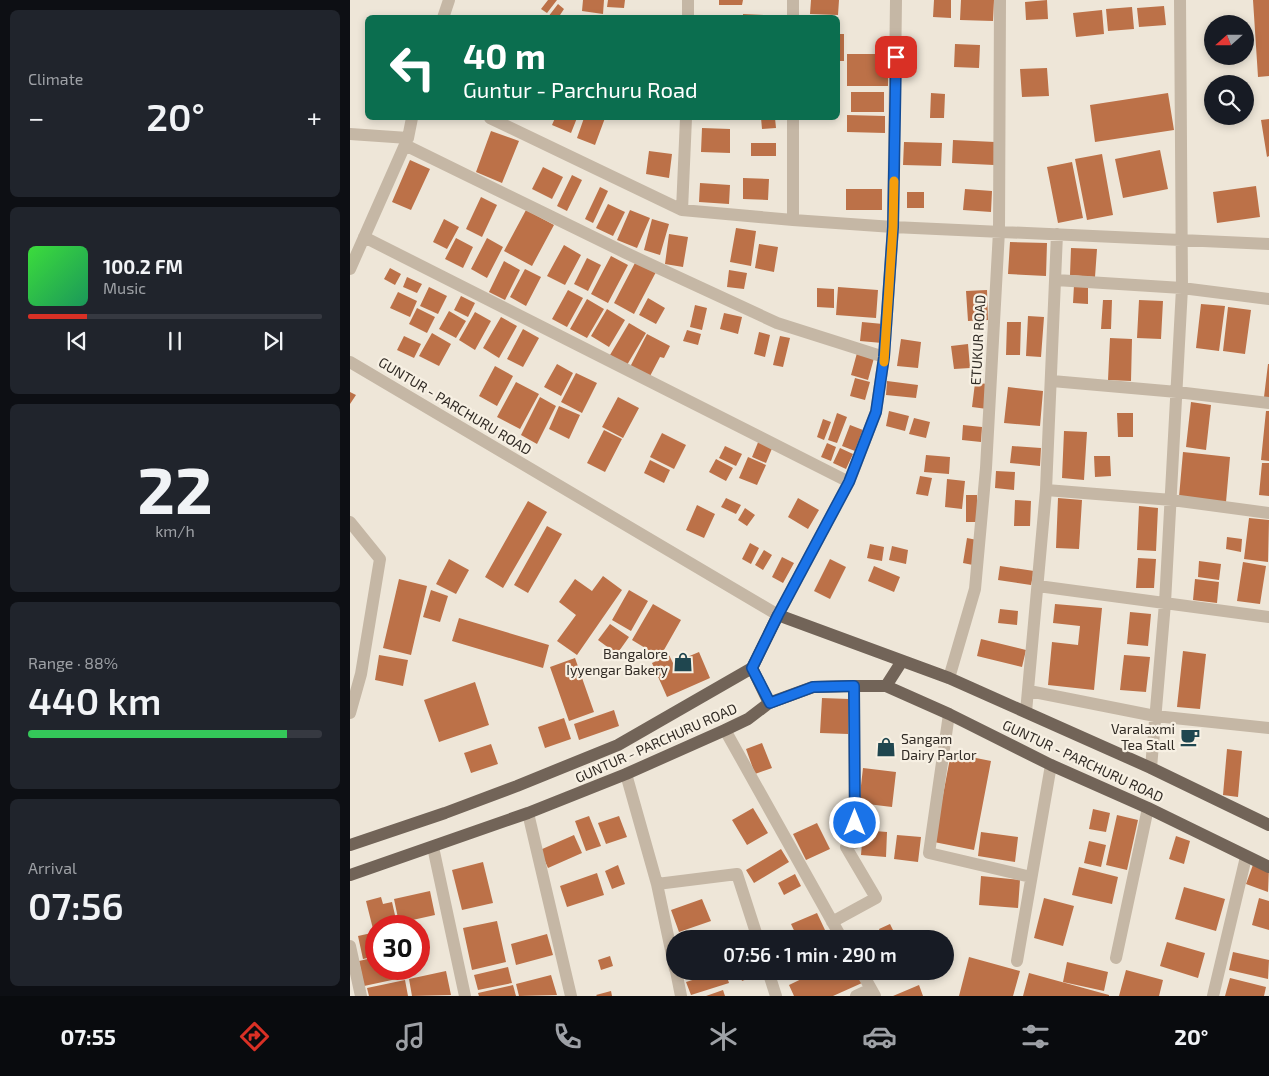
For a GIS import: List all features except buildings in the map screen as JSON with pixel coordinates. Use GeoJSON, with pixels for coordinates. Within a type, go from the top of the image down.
{"type":"FeatureCollection","features":[{"type":"Feature","properties":{"kind":"main road","name":"GUNTUR - PARCHURU ROAD"},"geometry":{"type":"LineString","coordinates":[[778,615],[949,678],[1151,768],[1269,825]]}},
{"type":"Feature","properties":{"kind":"main road"},"geometry":{"type":"LineString","coordinates":[[770,703],[752,668],[778,615]]}},
{"type":"Feature","properties":{"kind":"main road"},"geometry":{"type":"LineString","coordinates":[[886,686],[902,661]]}},
{"type":"Feature","properties":{"kind":"main road","name":"GUNTUR - PARCHURU ROAD"},"geometry":{"type":"LineString","coordinates":[[350,844],[499,793],[618,745],[752,668]]}},
{"type":"Feature","properties":{"kind":"main road","name":"GUNTUR - PARCHURU ROAD"},"geometry":{"type":"LineString","coordinates":[[350,875],[528,814],[626,774],[748,719],[770,703],[813,687],[854,686],[886,686],[949,714],[1051,765],[1148,808],[1269,868]]}},
{"type":"Feature","properties":{"kind":"street"},"geometry":{"type":"LineString","coordinates":[[443,15],[449,0]]}},
{"type":"Feature","properties":{"kind":"street"},"geometry":{"type":"LineString","coordinates":[[688,0],[688,15]]}},
{"type":"Feature","properties":{"kind":"street"},"geometry":{"type":"LineString","coordinates":[[793,0],[793,15]]}},
{"type":"Feature","properties":{"kind":"street"},"geometry":{"type":"LineString","coordinates":[[778,615],[849,482],[876,412],[884,357],[893,227],[896,0]]}},
{"type":"Feature","properties":{"kind":"street","name":"ETUKUR ROAD"},"geometry":{"type":"LineString","coordinates":[[949,678],[975,589],[986,468],[999,232],[1000,0]]}},
{"type":"Feature","properties":{"kind":"street"},"geometry":{"type":"LineString","coordinates":[[1151,768],[1172,500],[1182,288],[1180,0]]}},
{"type":"Feature","properties":{"kind":"street"},"geometry":{"type":"LineString","coordinates":[[350,269],[406,142],[412,120]]}},
{"type":"Feature","properties":{"kind":"street"},"geometry":{"type":"LineString","coordinates":[[494,120],[682,210],[893,227],[1269,244]]}},
{"type":"Feature","properties":{"kind":"street"},"geometry":{"type":"LineString","coordinates":[[682,210],[686,120]]}},
{"type":"Feature","properties":{"kind":"street"},"geometry":{"type":"LineString","coordinates":[[793,120],[793,220]]}},
{"type":"Feature","properties":{"kind":"street"},"geometry":{"type":"LineString","coordinates":[[350,134],[406,142],[626,253],[777,324],[884,357]]}},
{"type":"Feature","properties":{"kind":"street"},"geometry":{"type":"LineString","coordinates":[[1026,712],[1046,490],[1057,234]]}},
{"type":"Feature","properties":{"kind":"street"},"geometry":{"type":"LineString","coordinates":[[364,236],[849,482]]}},
{"type":"Feature","properties":{"kind":"street"},"geometry":{"type":"LineString","coordinates":[[1056,280],[1182,288],[1269,299]]}},
{"type":"Feature","properties":{"kind":"street","name":"GUNTUR - PARCHURU ROAD"},"geometry":{"type":"LineString","coordinates":[[350,362],[778,615]]}},
{"type":"Feature","properties":{"kind":"street"},"geometry":{"type":"LineString","coordinates":[[1052,381],[1177,392],[1269,403]]}},
{"type":"Feature","properties":{"kind":"street"},"geometry":{"type":"LineString","coordinates":[[1046,490],[1172,500],[1269,513]]}},
{"type":"Feature","properties":{"kind":"street"},"geometry":{"type":"LineString","coordinates":[[350,522],[380,559],[361,674],[350,713]]}},
{"type":"Feature","properties":{"kind":"street"},"geometry":{"type":"LineString","coordinates":[[1038,586],[1269,617]]}},
{"type":"Feature","properties":{"kind":"street"},"geometry":{"type":"LineString","coordinates":[[832,922],[876,898],[851,845],[854,686]]}},
{"type":"Feature","properties":{"kind":"street"},"geometry":{"type":"LineString","coordinates":[[1029,691],[1155,716],[1269,728]]}},
{"type":"Feature","properties":{"kind":"street"},"geometry":{"type":"LineString","coordinates":[[949,714],[929,853],[1031,877]]}},
{"type":"Feature","properties":{"kind":"street"},"geometry":{"type":"LineString","coordinates":[[725,730],[837,930]]}},
{"type":"Feature","properties":{"kind":"street"},"geometry":{"type":"LineString","coordinates":[[1017,961],[1051,765]]}},
{"type":"Feature","properties":{"kind":"street"},"geometry":{"type":"LineString","coordinates":[[626,774],[657,884],[667,930]]}},
{"type":"Feature","properties":{"kind":"street"},"geometry":{"type":"LineString","coordinates":[[1116,958],[1148,808]]}},
{"type":"Feature","properties":{"kind":"street"},"geometry":{"type":"LineString","coordinates":[[528,814],[571,996]]}},
{"type":"Feature","properties":{"kind":"street"},"geometry":{"type":"LineString","coordinates":[[433,847],[465,996]]}},
{"type":"Feature","properties":{"kind":"street"},"geometry":{"type":"LineString","coordinates":[[1213,996],[1246,857]]}},
{"type":"Feature","properties":{"kind":"street"},"geometry":{"type":"LineString","coordinates":[[657,884],[737,874],[755,930]]}},
{"type":"Feature","properties":{"kind":"street"},"geometry":{"type":"LineString","coordinates":[[350,946],[361,996]]}},
{"type":"Feature","properties":{"kind":"street"},"geometry":{"type":"LineString","coordinates":[[677,980],[681,996]]}},
{"type":"Feature","properties":{"kind":"street"},"geometry":{"type":"LineString","coordinates":[[771,980],[776,996]]}},
{"type":"Feature","properties":{"kind":"street"},"geometry":{"type":"LineString","coordinates":[[856,996],[873,992],[866,980]]}},
{"type":"Feature","properties":{"kind":"slow traffic"},"geometry":{"type":"LineString","coordinates":[[884,362],[893,227],[894,181]]}},
{"type":"Feature","properties":{"kind":"place","name":"Bangalore Iyyengar Bakery"},"geometry":{"type":"Point","coordinates":[683,662]}},
{"type":"Feature","properties":{"kind":"place","name":"Varalaxmi Tea Stall"},"geometry":{"type":"Point","coordinates":[1190,737]}},
{"type":"Feature","properties":{"kind":"place","name":"Sangam Dairy Parlor"},"geometry":{"type":"Point","coordinates":[886,747]}},
{"type":"Feature","properties":{"kind":"route"},"geometry":{"type":"LineString","coordinates":[[855,823],[854,686],[813,687],[770,703],[752,668],[849,482],[876,412],[884,357],[893,227],[896,57]]}}]}
